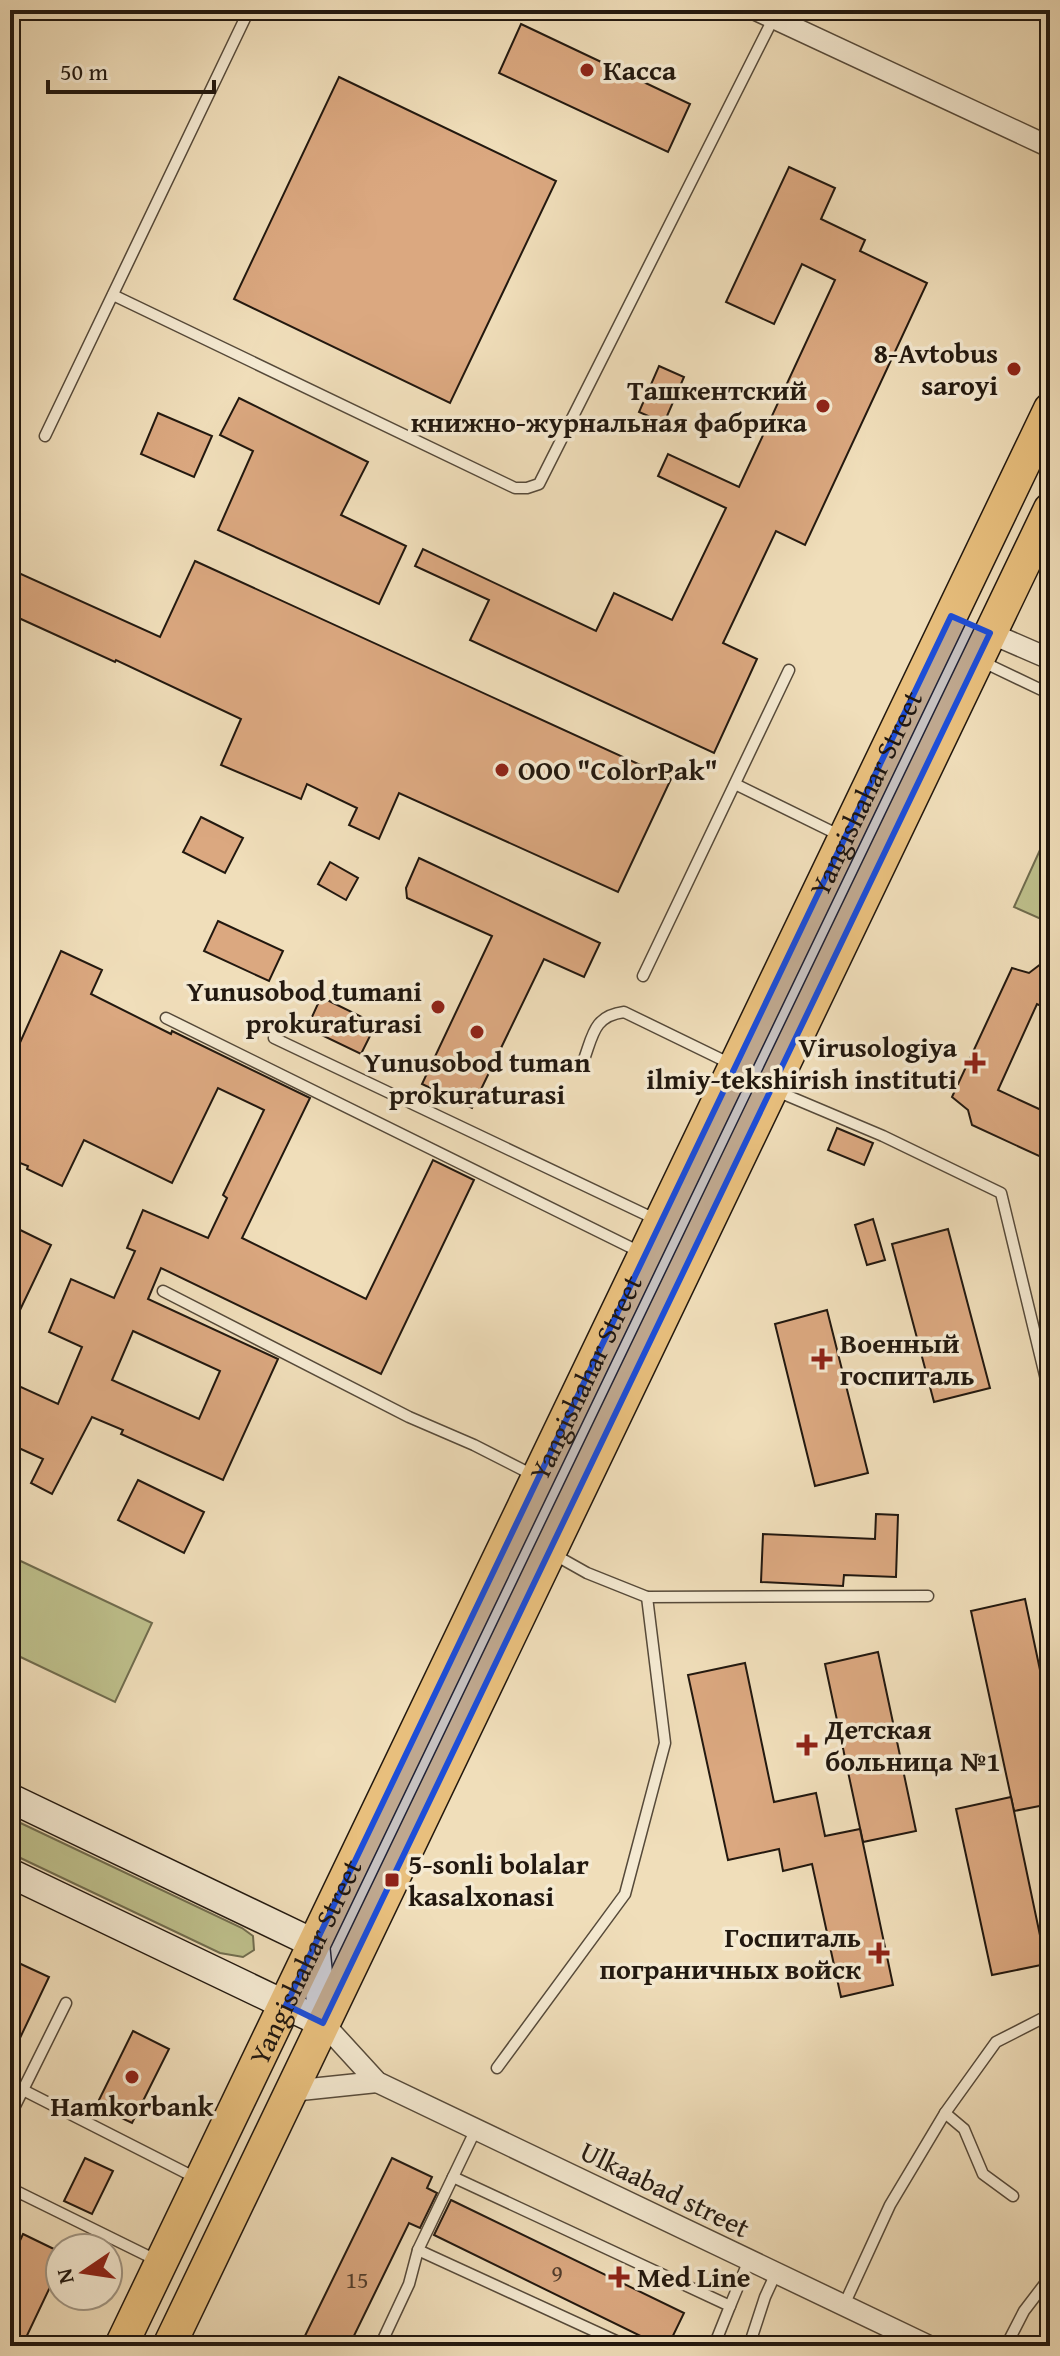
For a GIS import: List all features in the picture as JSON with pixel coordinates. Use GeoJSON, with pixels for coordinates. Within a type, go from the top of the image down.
{"type":"FeatureCollection","features":[{"type":"Feature","properties":{"kind":"main road","name":"Yangishahar Street"},"geometry":{"type":"LineString","coordinates":[[121,2346],[1050,409]]}},
{"type":"Feature","properties":{"kind":"main road","name":"Yangishahar Street"},"geometry":{"type":"LineString","coordinates":[[169,2346],[1050,509]]}},
{"type":"Feature","properties":{"kind":"main road"},"geometry":{"type":"LineString","coordinates":[[951,616],[984,646]]}},
{"type":"Feature","properties":{"kind":"main road"},"geometry":{"type":"LineString","coordinates":[[711,1118],[716,1130],[724,1136],[736,1139],[749,1136]]}},
{"type":"Feature","properties":{"kind":"main road"},"geometry":{"type":"LineString","coordinates":[[10,1798],[315,1944],[323,2023]]}},
{"type":"Feature","properties":{"kind":"main road"},"geometry":{"type":"LineString","coordinates":[[10,1873],[323,2023]]}},
{"type":"Feature","properties":{"kind":"street"},"geometry":{"type":"LineString","coordinates":[[765,14],[1050,147]]}},
{"type":"Feature","properties":{"kind":"street"},"geometry":{"type":"LineString","coordinates":[[984,646],[1050,659]]}},
{"type":"Feature","properties":{"kind":"street","name":"Ulkaabad street"},"geometry":{"type":"LineString","coordinates":[[323,2023],[377,2082],[929,2346]]}},
{"type":"Feature","properties":{"kind":"street"},"geometry":{"type":"LineString","coordinates":[[291,2091],[377,2082]]}},
{"type":"Feature","properties":{"kind":"lane"},"geometry":{"type":"LineString","coordinates":[[45,436],[249,10]]}},
{"type":"Feature","properties":{"kind":"lane"},"geometry":{"type":"LineString","coordinates":[[113,295],[515,488],[539,484],[765,14]]}},
{"type":"Feature","properties":{"kind":"lane"},"geometry":{"type":"LineString","coordinates":[[984,646],[1050,694]]}},
{"type":"Feature","properties":{"kind":"lane"},"geometry":{"type":"LineString","coordinates":[[643,976],[789,670]]}},
{"type":"Feature","properties":{"kind":"lane"},"geometry":{"type":"LineString","coordinates":[[735,784],[844,838]]}},
{"type":"Feature","properties":{"kind":"lane"},"geometry":{"type":"LineString","coordinates":[[583,1062],[599,1021],[610,1014],[624,1012],[735,1066]]}},
{"type":"Feature","properties":{"kind":"lane"},"geometry":{"type":"LineString","coordinates":[[166,1018],[645,1254]]}},
{"type":"Feature","properties":{"kind":"lane"},"geometry":{"type":"LineString","coordinates":[[274,1038],[661,1221]]}},
{"type":"Feature","properties":{"kind":"lane"},"geometry":{"type":"LineString","coordinates":[[771,1089],[883,1136],[1001,1193],[1050,1396]]}},
{"type":"Feature","properties":{"kind":"lane"},"geometry":{"type":"LineString","coordinates":[[163,1291],[409,1417],[474,1445],[538,1478]]}},
{"type":"Feature","properties":{"kind":"lane"},"geometry":{"type":"LineString","coordinates":[[549,1552],[587,1573],[647,1597],[928,1596]]}},
{"type":"Feature","properties":{"kind":"lane"},"geometry":{"type":"LineString","coordinates":[[497,2068],[625,1894],[665,1743],[647,1597]]}},
{"type":"Feature","properties":{"kind":"lane"},"geometry":{"type":"LineString","coordinates":[[10,2116],[66,2003]]}},
{"type":"Feature","properties":{"kind":"lane"},"geometry":{"type":"LineString","coordinates":[[844,2305],[890,2205],[945,2113],[996,2042],[1050,2012]]}},
{"type":"Feature","properties":{"kind":"lane"},"geometry":{"type":"LineString","coordinates":[[23,2090],[201,2180]]}},
{"type":"Feature","properties":{"kind":"lane"},"geometry":{"type":"LineString","coordinates":[[945,2113],[964,2129],[983,2174],[1013,2196]]}},
{"type":"Feature","properties":{"kind":"lane"},"geometry":{"type":"LineString","coordinates":[[380,2346],[409,2284],[418,2250],[476,2129]]}},
{"type":"Feature","properties":{"kind":"lane"},"geometry":{"type":"LineString","coordinates":[[453,2177],[730,2306]]}},
{"type":"Feature","properties":{"kind":"lane"},"geometry":{"type":"LineString","coordinates":[[10,2210],[18,2192],[161,2262]]}},
{"type":"Feature","properties":{"kind":"lane"},"geometry":{"type":"LineString","coordinates":[[418,2250],[628,2346]]}},
{"type":"Feature","properties":{"kind":"lane"},"geometry":{"type":"LineString","coordinates":[[714,2346],[749,2260]]}},
{"type":"Feature","properties":{"kind":"lane"},"geometry":{"type":"LineString","coordinates":[[749,2346],[776,2273]]}},
{"type":"Feature","properties":{"kind":"lane"},"geometry":{"type":"LineString","coordinates":[[1006,2346],[1024,2311],[1050,2277]]}},
{"type":"Feature","properties":{"kind":"highlighted area"},"geometry":{"type":"Polygon","coordinates":[[[951,616],[990,633],[323,2023],[286,2005],[951,616]]]}},
{"type":"Feature","properties":{"kind":"green space"},"geometry":{"type":"Polygon","coordinates":[[[1050,828],[1050,923],[1014,907],[1050,828]]]}},
{"type":"Feature","properties":{"kind":"green space"},"geometry":{"type":"Polygon","coordinates":[[[10,1556],[152,1623],[115,1702],[10,1652],[10,1556]]]}},
{"type":"Feature","properties":{"kind":"green space"},"geometry":{"type":"Polygon","coordinates":[[[10,1818],[242,1928],[253,1936],[254,1950],[243,1957],[220,1953],[10,1853],[10,1818]]]}},
{"type":"Feature","properties":{"kind":"building"},"geometry":{"type":"Polygon","coordinates":[[[521,24],[690,104],[668,152],[499,73],[521,24]]]}},
{"type":"Feature","properties":{"kind":"building"},"geometry":{"type":"Polygon","coordinates":[[[339,77],[556,181],[450,403],[234,299],[339,77]]]}},
{"type":"Feature","properties":{"kind":"building"},"geometry":{"type":"Polygon","coordinates":[[[789,167],[835,188],[821,219],[865,240],[860,251],[927,283],[805,545],[776,531],[723,643],[757,659],[714,753],[470,640],[489,600],[415,566],[423,549],[596,631],[614,593],[672,620],[726,508],[658,476],[668,454],[739,487],[835,280],[802,264],[774,324],[726,302],[789,167]]]}},
{"type":"Feature","properties":{"kind":"building"},"geometry":{"type":"Polygon","coordinates":[[[659,366],[684,377],[664,423],[639,412],[659,366]]]}},
{"type":"Feature","properties":{"kind":"building"},"geometry":{"type":"Polygon","coordinates":[[[239,398],[368,462],[341,515],[406,546],[379,604],[218,530],[253,451],[220,435],[239,398]]]}},
{"type":"Feature","properties":{"kind":"building"},"geometry":{"type":"Polygon","coordinates":[[[158,413],[212,436],[194,477],[141,454],[158,413]]]}},
{"type":"Feature","properties":{"kind":"building"},"geometry":{"type":"Polygon","coordinates":[[[195,561],[671,779],[618,892],[399,793],[379,839],[349,825],[357,808],[307,784],[301,799],[221,765],[241,719],[10,614],[10,569],[160,637],[195,561]]]}},
{"type":"Feature","properties":{"kind":"building"},"geometry":{"type":"Polygon","coordinates":[[[201,817],[243,838],[225,873],[183,852],[201,817]]]}},
{"type":"Feature","properties":{"kind":"building"},"geometry":{"type":"Polygon","coordinates":[[[419,858],[600,943],[584,977],[544,959],[472,1108],[422,1084],[492,936],[407,898],[406,888],[419,858]]]}},
{"type":"Feature","properties":{"kind":"building"},"geometry":{"type":"Polygon","coordinates":[[[330,862],[358,878],[346,900],[318,884],[330,862]]]}},
{"type":"Feature","properties":{"kind":"building"},"geometry":{"type":"Polygon","coordinates":[[[218,921],[283,951],[269,981],[204,951],[218,921]]]}},
{"type":"Feature","properties":{"kind":"building"},"geometry":{"type":"Polygon","coordinates":[[[61,951],[102,970],[91,994],[310,1098],[242,1238],[366,1299],[433,1160],[474,1180],[381,1374],[161,1268],[148,1299],[278,1359],[223,1480],[121,1434],[123,1430],[92,1417],[52,1494],[31,1483],[43,1459],[10,1444],[10,1382],[58,1404],[82,1347],[49,1332],[71,1279],[114,1298],[135,1251],[127,1248],[143,1210],[208,1238],[227,1198],[223,1195],[264,1110],[218,1088],[172,1183],[84,1140],[62,1186],[10,1159],[10,1065],[61,951]],[[133,1331],[112,1380],[199,1419],[220,1371],[133,1331]]]}},
{"type":"Feature","properties":{"kind":"building"},"geometry":{"type":"Polygon","coordinates":[[[1050,957],[1050,1010],[1037,1004],[998,1090],[1050,1114],[1050,1161],[972,1125],[968,1110],[952,1097],[1012,968],[1029,973],[1050,957]]]}},
{"type":"Feature","properties":{"kind":"building"},"geometry":{"type":"Polygon","coordinates":[[[321,997],[376,1024],[361,1054],[307,1028],[321,997]]]}},
{"type":"Feature","properties":{"kind":"building"},"geometry":{"type":"Polygon","coordinates":[[[837,1128],[873,1143],[864,1165],[828,1150],[837,1128]]]}},
{"type":"Feature","properties":{"kind":"building"},"geometry":{"type":"Polygon","coordinates":[[[873,1219],[885,1260],[867,1265],[855,1225],[873,1219]]]}},
{"type":"Feature","properties":{"kind":"building"},"geometry":{"type":"Polygon","coordinates":[[[10,1225],[51,1245],[10,1331],[10,1225]]]}},
{"type":"Feature","properties":{"kind":"building"},"geometry":{"type":"Polygon","coordinates":[[[948,1229],[990,1388],[934,1402],[892,1244],[948,1229]]]}},
{"type":"Feature","properties":{"kind":"building"},"geometry":{"type":"Polygon","coordinates":[[[827,1310],[868,1473],[815,1486],[775,1324],[827,1310]]]}},
{"type":"Feature","properties":{"kind":"building"},"geometry":{"type":"Polygon","coordinates":[[[138,1480],[204,1512],[184,1553],[118,1520],[138,1480]]]}},
{"type":"Feature","properties":{"kind":"building"},"geometry":{"type":"Polygon","coordinates":[[[876,1514],[898,1515],[896,1577],[844,1575],[843,1586],[761,1582],[763,1534],[875,1539],[876,1514]]]}},
{"type":"Feature","properties":{"kind":"building"},"geometry":{"type":"Polygon","coordinates":[[[1025,1599],[1040,1670],[1050,1668],[1050,1804],[1014,1811],[971,1611],[1025,1599]]]}},
{"type":"Feature","properties":{"kind":"building"},"geometry":{"type":"Polygon","coordinates":[[[878,1652],[916,1831],[863,1842],[825,1664],[878,1652]]]}},
{"type":"Feature","properties":{"kind":"building"},"geometry":{"type":"Polygon","coordinates":[[[745,1663],[774,1802],[816,1793],[825,1836],[860,1829],[893,1985],[841,1997],[812,1864],[783,1871],[779,1849],[728,1860],[688,1675],[745,1663]]]}},
{"type":"Feature","properties":{"kind":"building"},"geometry":{"type":"Polygon","coordinates":[[[1011,1797],[1046,1964],[992,1975],[956,1809],[1011,1797]]]}},
{"type":"Feature","properties":{"kind":"building"},"geometry":{"type":"Polygon","coordinates":[[[10,1959],[49,1977],[10,2059],[10,1959]]]}},
{"type":"Feature","properties":{"kind":"building","name":"Hamkorbank"},"geometry":{"type":"Polygon","coordinates":[[[133,2031],[169,2049],[132,2123],[96,2106],[133,2031]]]}},
{"type":"Feature","properties":{"kind":"building"},"geometry":{"type":"Polygon","coordinates":[[[85,2158],[113,2171],[92,2214],[64,2201],[85,2158]]]}},
{"type":"Feature","properties":{"kind":"building"},"geometry":{"type":"Polygon","coordinates":[[[392,2158],[432,2177],[427,2188],[437,2193],[420,2228],[409,2223],[349,2346],[300,2346],[392,2158]]]}},
{"type":"Feature","properties":{"kind":"building"},"geometry":{"type":"Polygon","coordinates":[[[451,2200],[684,2313],[668,2346],[661,2346],[434,2235],[451,2200]]]}},
{"type":"Feature","properties":{"kind":"building"},"geometry":{"type":"Polygon","coordinates":[[[23,2234],[44,2244],[44,2300],[22,2346],[10,2346],[10,2262],[23,2234]]]}},
{"type":"Feature","properties":{"kind":"place","name":"Касса"},"geometry":{"type":"Point","coordinates":[587,70]}},
{"type":"Feature","properties":{"kind":"place","name":"8-Avtobus saroyi"},"geometry":{"type":"Point","coordinates":[1014,369]}},
{"type":"Feature","properties":{"kind":"place","name":"Ташкентский книжно-журнальная фабрика"},"geometry":{"type":"Point","coordinates":[823,406]}},
{"type":"Feature","properties":{"kind":"place","name":"OOO \"ColorPak\""},"geometry":{"type":"Point","coordinates":[502,770]}},
{"type":"Feature","properties":{"kind":"place","name":"Yunusobod tumani prokuraturasi"},"geometry":{"type":"Point","coordinates":[438,1007]}},
{"type":"Feature","properties":{"kind":"place","name":"Yunusobod tuman prokuraturasi"},"geometry":{"type":"Point","coordinates":[477,1032]}},
{"type":"Feature","properties":{"kind":"place","name":"Virusologiya ilmiy-tekshirish instituti"},"geometry":{"type":"Point","coordinates":[975,1063]}},
{"type":"Feature","properties":{"kind":"place","name":"Военный госпиталь"},"geometry":{"type":"Point","coordinates":[822,1359]}},
{"type":"Feature","properties":{"kind":"place","name":"Детская больница №1"},"geometry":{"type":"Point","coordinates":[807,1745]}},
{"type":"Feature","properties":{"kind":"place","name":"5-sonli bolalar kasalxonasi"},"geometry":{"type":"Point","coordinates":[392,1880]}},
{"type":"Feature","properties":{"kind":"place","name":"Госпиталь пограничных войск"},"geometry":{"type":"Point","coordinates":[879,1953]}},
{"type":"Feature","properties":{"kind":"place","name":"Hamkorbank"},"geometry":{"type":"Point","coordinates":[132,2077]}},
{"type":"Feature","properties":{"kind":"place","name":"Med Line"},"geometry":{"type":"Point","coordinates":[619,2277]}}]}
